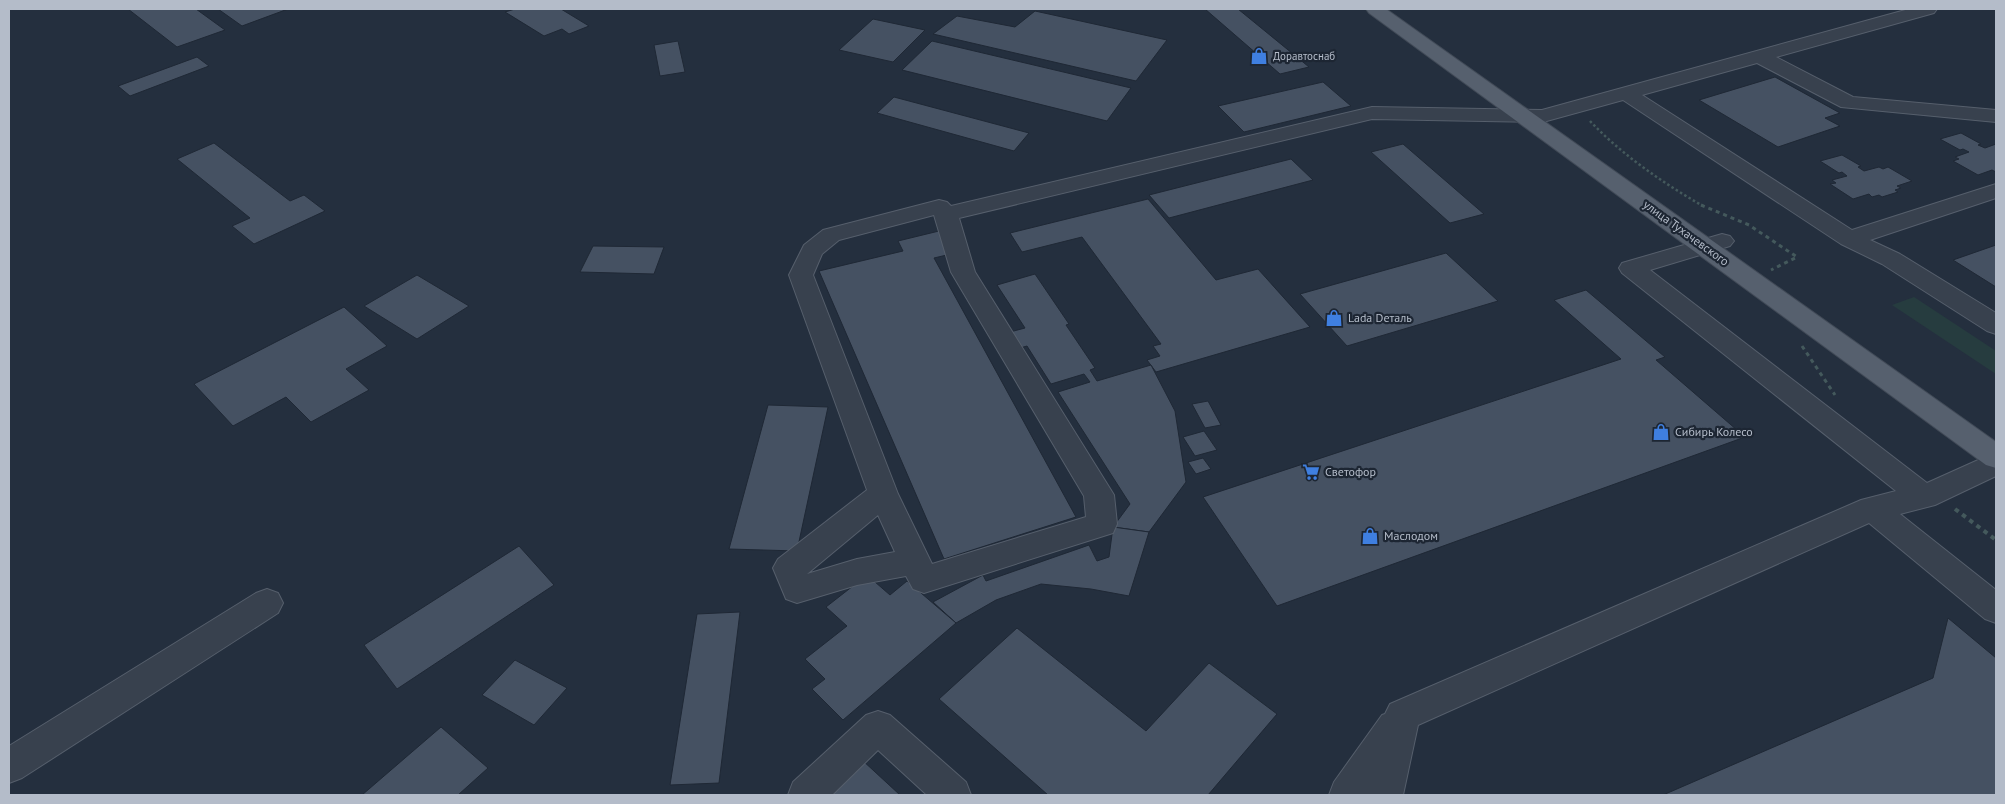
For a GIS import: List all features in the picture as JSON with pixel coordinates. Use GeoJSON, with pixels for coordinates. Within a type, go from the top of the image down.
{"type":"FeatureCollection","features":[{"type":"Feature","properties":{"kind":"main road","name":"улица Тухачевского"},"geometry":{"type":"LineString","coordinates":[[1375,9],[1533,116],[1713,244],[1996,457]]}},
{"type":"Feature","properties":{"kind":"main road","name":"улица Тухачевского"},"geometry":{"type":"LineString","coordinates":[[1390,9],[1533,116]]}},
{"type":"Feature","properties":{"kind":"main road","name":"улица Тухачевского"},"geometry":{"type":"LineString","coordinates":[[1713,244],[1766,272],[1996,436]]}},
{"type":"Feature","properties":{"kind":"street"},"geometry":{"type":"LineString","coordinates":[[946,214],[1372,113],[1533,116],[1577,107],[1916,10]]}},
{"type":"Feature","properties":{"kind":"street"},"geometry":{"type":"LineString","coordinates":[[1759,56],[1848,103],[1996,116]]}},
{"type":"Feature","properties":{"kind":"street"},"geometry":{"type":"LineString","coordinates":[[1626,93],[1849,239],[1891,259],[1996,325]]}},
{"type":"Feature","properties":{"kind":"street"},"geometry":{"type":"LineString","coordinates":[[1849,239],[1993,195]]}},
{"type":"Feature","properties":{"kind":"street"},"geometry":{"type":"LineString","coordinates":[[938,207],[946,214],[962,272],[1098,495],[1102,524],[924,580],[882,494],[801,276],[812,250],[830,235],[938,207]]}},
{"type":"Feature","properties":{"kind":"street"},"geometry":{"type":"LineString","coordinates":[[1713,244],[1631,268],[1929,494]]}},
{"type":"Feature","properties":{"kind":"street"},"geometry":{"type":"LineString","coordinates":[[1347,795],[1402,715],[1872,508],[1929,494],[1996,463]]}},
{"type":"Feature","properties":{"kind":"street"},"geometry":{"type":"LineString","coordinates":[[882,494],[789,568],[797,590],[858,572],[915,561]]}},
{"type":"Feature","properties":{"kind":"street"},"geometry":{"type":"LineString","coordinates":[[1872,508],[1996,609]]}},
{"type":"Feature","properties":{"kind":"street"},"geometry":{"type":"LineString","coordinates":[[9,766],[267,603]]}},
{"type":"Feature","properties":{"kind":"street"},"geometry":{"type":"LineString","coordinates":[[1384,795],[1402,715]]}},
{"type":"Feature","properties":{"kind":"street"},"geometry":{"type":"LineString","coordinates":[[806,795],[878,727],[953,795]]}},
{"type":"Feature","properties":{"kind":"path"},"geometry":{"type":"LineString","coordinates":[[1577,107],[1604,136],[1666,183],[1702,206],[1749,225],[1797,257],[1766,272]]}},
{"type":"Feature","properties":{"kind":"path"},"geometry":{"type":"LineString","coordinates":[[1801,345],[1837,398]]}},
{"type":"Feature","properties":{"kind":"path"},"geometry":{"type":"LineString","coordinates":[[1929,494],[1996,540]]}},
{"type":"Feature","properties":{"kind":"green space"},"geometry":{"type":"Polygon","coordinates":[[[1914,297],[1996,351],[1996,374],[1892,305],[1914,297]]]}},
{"type":"Feature","properties":{"kind":"building"},"geometry":{"type":"Polygon","coordinates":[[[128,9],[196,9],[225,30],[177,47],[128,9]]]}},
{"type":"Feature","properties":{"kind":"building"},"geometry":{"type":"Polygon","coordinates":[[[218,9],[288,9],[242,26],[218,9]]]}},
{"type":"Feature","properties":{"kind":"building"},"geometry":{"type":"Polygon","coordinates":[[[515,9],[561,9],[589,26],[569,34],[562,29],[544,36],[505,12],[515,9]]]}},
{"type":"Feature","properties":{"kind":"building"},"geometry":{"type":"Polygon","coordinates":[[[1205,9],[1238,9],[1309,67],[1280,74],[1205,9]]]}},
{"type":"Feature","properties":{"kind":"building"},"geometry":{"type":"Polygon","coordinates":[[[1035,11],[1167,40],[1136,81],[933,34],[957,16],[1015,27],[1035,11]]]}},
{"type":"Feature","properties":{"kind":"building"},"geometry":{"type":"Polygon","coordinates":[[[873,19],[925,30],[893,62],[839,50],[873,19]]]}},
{"type":"Feature","properties":{"kind":"building"},"geometry":{"type":"Polygon","coordinates":[[[678,41],[685,72],[660,76],[654,45],[678,41]]]}},
{"type":"Feature","properties":{"kind":"building"},"geometry":{"type":"Polygon","coordinates":[[[932,41],[1131,88],[1107,121],[902,70],[932,41]]]}},
{"type":"Feature","properties":{"kind":"building"},"geometry":{"type":"Polygon","coordinates":[[[197,57],[209,66],[130,96],[118,86],[197,57]]]}},
{"type":"Feature","properties":{"kind":"building"},"geometry":{"type":"Polygon","coordinates":[[[1775,77],[1840,113],[1825,118],[1840,126],[1778,147],[1699,100],[1775,77]]]}},
{"type":"Feature","properties":{"kind":"building"},"geometry":{"type":"Polygon","coordinates":[[[1323,82],[1351,106],[1244,132],[1218,106],[1323,82]]]}},
{"type":"Feature","properties":{"kind":"building"},"geometry":{"type":"Polygon","coordinates":[[[894,97],[1029,133],[1014,151],[877,113],[894,97]]]}},
{"type":"Feature","properties":{"kind":"building"},"geometry":{"type":"Polygon","coordinates":[[[1961,133],[1985,148],[1996,144],[1996,172],[1992,170],[1978,175],[1953,161],[1959,159],[1955,157],[1969,152],[1963,149],[1960,150],[1940,139],[1961,133]]]}},
{"type":"Feature","properties":{"kind":"building"},"geometry":{"type":"Polygon","coordinates":[[[214,143],[290,201],[304,195],[325,211],[254,244],[232,226],[250,218],[177,159],[214,143]]]}},
{"type":"Feature","properties":{"kind":"building"},"geometry":{"type":"Polygon","coordinates":[[[1403,144],[1484,214],[1450,223],[1371,152],[1403,144]]]}},
{"type":"Feature","properties":{"kind":"building"},"geometry":{"type":"Polygon","coordinates":[[[1842,155],[1861,166],[1858,167],[1864,171],[1888,167],[1912,181],[1897,186],[1901,188],[1895,190],[1898,192],[1882,197],[1879,195],[1872,197],[1869,194],[1853,199],[1830,184],[1836,183],[1832,180],[1847,176],[1820,161],[1842,155]]]}},
{"type":"Feature","properties":{"kind":"building"},"geometry":{"type":"Polygon","coordinates":[[[1291,159],[1313,180],[1169,218],[1149,195],[1291,159]]]}},
{"type":"Feature","properties":{"kind":"building"},"geometry":{"type":"Polygon","coordinates":[[[1148,199],[1216,280],[1258,269],[1310,327],[1156,372],[1147,360],[1160,356],[1153,346],[1161,344],[1082,237],[1022,252],[1010,233],[1148,199]]]}},
{"type":"Feature","properties":{"kind":"building"},"geometry":{"type":"Polygon","coordinates":[[[939,231],[951,254],[934,258],[1076,517],[944,559],[819,271],[903,251],[898,241],[939,231]]]}},
{"type":"Feature","properties":{"kind":"building"},"geometry":{"type":"Polygon","coordinates":[[[1996,245],[1996,287],[1953,260],[1996,245]]]}},
{"type":"Feature","properties":{"kind":"building"},"geometry":{"type":"Polygon","coordinates":[[[593,246],[664,247],[654,274],[580,272],[593,246]]]}},
{"type":"Feature","properties":{"kind":"building"},"geometry":{"type":"Polygon","coordinates":[[[1446,253],[1498,301],[1347,346],[1300,294],[1446,253]]]}},
{"type":"Feature","properties":{"kind":"building"},"geometry":{"type":"Polygon","coordinates":[[[1035,274],[1069,324],[1066,325],[1095,368],[1090,370],[1097,381],[1151,365],[1175,411],[1186,482],[1149,532],[1113,527],[1130,504],[1058,392],[1090,382],[1084,374],[1051,384],[1027,346],[1020,348],[1010,332],[1025,328],[997,285],[1035,274]]]}},
{"type":"Feature","properties":{"kind":"building"},"geometry":{"type":"Polygon","coordinates":[[[417,275],[469,306],[417,339],[364,306],[417,275]]]}},
{"type":"Feature","properties":{"kind":"building"},"geometry":{"type":"Polygon","coordinates":[[[1586,290],[1665,357],[1656,360],[1745,437],[1277,606],[1203,497],[1621,359],[1554,300],[1586,290]]]}},
{"type":"Feature","properties":{"kind":"building"},"geometry":{"type":"Polygon","coordinates":[[[344,307],[387,346],[346,369],[369,390],[311,422],[286,397],[233,426],[194,384],[344,307]]]}},
{"type":"Feature","properties":{"kind":"building"},"geometry":{"type":"Polygon","coordinates":[[[1208,401],[1221,425],[1205,428],[1192,404],[1208,401]]]}},
{"type":"Feature","properties":{"kind":"building"},"geometry":{"type":"Polygon","coordinates":[[[768,405],[828,407],[797,551],[729,549],[768,405]]]}},
{"type":"Feature","properties":{"kind":"building"},"geometry":{"type":"Polygon","coordinates":[[[1204,431],[1217,450],[1195,456],[1183,437],[1204,431]]]}},
{"type":"Feature","properties":{"kind":"building"},"geometry":{"type":"Polygon","coordinates":[[[1203,458],[1211,469],[1196,474],[1188,462],[1203,458]]]}},
{"type":"Feature","properties":{"kind":"building"},"geometry":{"type":"Polygon","coordinates":[[[1113,527],[1149,532],[1129,596],[1091,589],[1041,584],[996,600],[956,623],[933,602],[983,575],[986,581],[1089,545],[1097,561],[1109,557],[1113,527]]]}},
{"type":"Feature","properties":{"kind":"building"},"geometry":{"type":"Polygon","coordinates":[[[519,546],[554,585],[397,689],[364,645],[519,546]]]}},
{"type":"Feature","properties":{"kind":"building"},"geometry":{"type":"Polygon","coordinates":[[[867,575],[890,595],[907,581],[956,623],[843,720],[812,689],[825,679],[805,659],[847,626],[826,607],[867,575]]]}},
{"type":"Feature","properties":{"kind":"building"},"geometry":{"type":"Polygon","coordinates":[[[740,612],[719,783],[670,785],[697,614],[740,612]]]}},
{"type":"Feature","properties":{"kind":"building"},"geometry":{"type":"Polygon","coordinates":[[[1948,618],[1996,658],[1996,795],[1663,795],[1933,678],[1948,618]]]}},
{"type":"Feature","properties":{"kind":"building"},"geometry":{"type":"Polygon","coordinates":[[[1017,628],[1146,731],[1209,663],[1277,714],[1208,795],[1048,795],[939,699],[1017,628]]]}},
{"type":"Feature","properties":{"kind":"building"},"geometry":{"type":"Polygon","coordinates":[[[515,660],[567,688],[534,725],[482,695],[515,660]]]}},
{"type":"Feature","properties":{"kind":"building"},"geometry":{"type":"Polygon","coordinates":[[[441,727],[488,768],[458,795],[362,795],[441,727]]]}},
{"type":"Feature","properties":{"kind":"building"},"geometry":{"type":"Polygon","coordinates":[[[861,759],[900,795],[823,795],[861,759]]]}},
{"type":"Feature","properties":{"kind":"place","name":"Доравтоснаб"},"geometry":{"type":"Point","coordinates":[1259,56]}},
{"type":"Feature","properties":{"kind":"place","name":"Lada Dеталь"},"geometry":{"type":"Point","coordinates":[1334,318]}},
{"type":"Feature","properties":{"kind":"place","name":"Сибирь Колесо"},"geometry":{"type":"Point","coordinates":[1661,432]}},
{"type":"Feature","properties":{"kind":"place","name":"Светофор"},"geometry":{"type":"Point","coordinates":[1311,472]}},
{"type":"Feature","properties":{"kind":"place","name":"Маслодом"},"geometry":{"type":"Point","coordinates":[1370,536]}}]}
